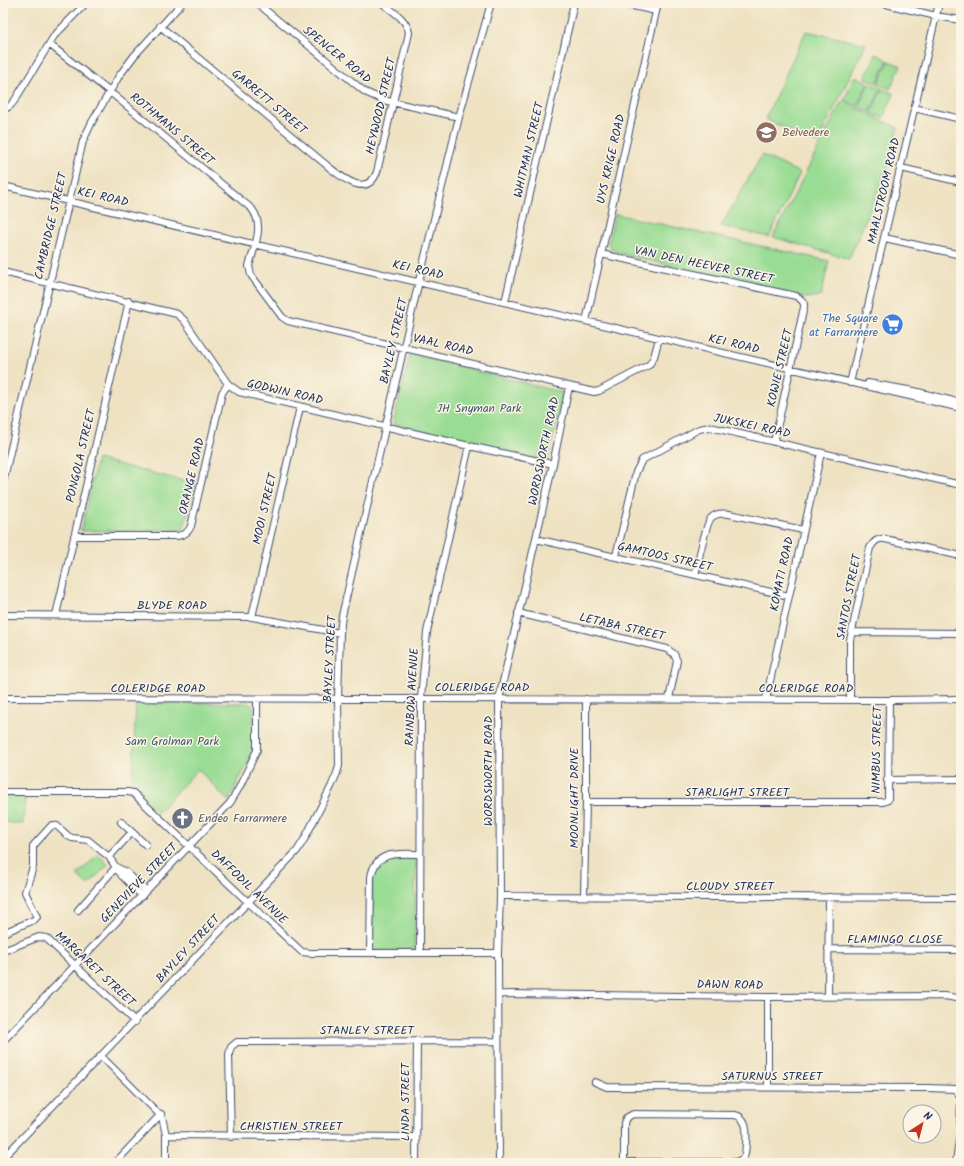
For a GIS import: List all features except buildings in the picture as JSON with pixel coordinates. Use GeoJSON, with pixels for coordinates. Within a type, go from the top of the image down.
{"type":"FeatureCollection","features":[{"type":"Feature","properties":{"kind":"street"},"geometry":{"type":"LineString","coordinates":[[3,110],[10,106],[15,100],[49,44],[60,30],[86,3]]}},
{"type":"Feature","properties":{"kind":"street","name":"CAMBRIDGE STREET"},"geometry":{"type":"LineString","coordinates":[[3,482],[5,464],[50,283],[68,200],[83,141],[110,92],[134,56],[182,3]]}},
{"type":"Feature","properties":{"kind":"street","name":"SPENCER ROAD"},"geometry":{"type":"LineString","coordinates":[[257,3],[365,92],[393,103],[459,117]]}},
{"type":"Feature","properties":{"kind":"street","name":"HEYWOOD STREET"},"geometry":{"type":"LineString","coordinates":[[368,183],[377,172],[408,40],[409,30],[403,20],[382,3]]}},
{"type":"Feature","properties":{"kind":"street","name":"BAYLEY STREET"},"geometry":{"type":"LineString","coordinates":[[3,1158],[135,1022],[302,845],[337,773],[339,758],[338,699],[342,616],[387,426],[419,281],[459,117],[492,3]]}},
{"type":"Feature","properties":{"kind":"street","name":"WHITMAN STREET"},"geometry":{"type":"LineString","coordinates":[[505,302],[574,3]]}},
{"type":"Feature","properties":{"kind":"street"},"geometry":{"type":"LineString","coordinates":[[619,3],[656,11]]}},
{"type":"Feature","properties":{"kind":"street","name":"UYS KRIGE ROAD"},"geometry":{"type":"LineString","coordinates":[[586,321],[658,3]]}},
{"type":"Feature","properties":{"kind":"street"},"geometry":{"type":"LineString","coordinates":[[882,3],[936,16],[961,20]]}},
{"type":"Feature","properties":{"kind":"street","name":"MAALSTROOM ROAD"},"geometry":{"type":"LineString","coordinates":[[851,381],[939,3]]}},
{"type":"Feature","properties":{"kind":"street","name":"GARRETT STREET"},"geometry":{"type":"LineString","coordinates":[[160,26],[344,178],[359,185],[368,183]]}},
{"type":"Feature","properties":{"kind":"street","name":"ROTHMANS STREET"},"geometry":{"type":"LineString","coordinates":[[49,44],[110,92],[252,209],[257,217],[259,225],[255,244]]}},
{"type":"Feature","properties":{"kind":"street"},"geometry":{"type":"LineString","coordinates":[[914,108],[961,119]]}},
{"type":"Feature","properties":{"kind":"street"},"geometry":{"type":"LineString","coordinates":[[901,168],[961,182]]}},
{"type":"Feature","properties":{"kind":"street","name":"KEI ROAD"},"geometry":{"type":"LineString","coordinates":[[3,186],[851,381],[961,408]]}},
{"type":"Feature","properties":{"kind":"street"},"geometry":{"type":"LineString","coordinates":[[885,238],[961,255]]}},
{"type":"Feature","properties":{"kind":"street","name":"VAAL ROAD"},"geometry":{"type":"LineString","coordinates":[[255,244],[249,271],[265,295],[284,319],[290,322],[569,387],[594,392],[600,391],[646,367],[654,357],[659,338]]}},
{"type":"Feature","properties":{"kind":"street","name":"VAN DEN HEEVER STREET"},"geometry":{"type":"LineString","coordinates":[[601,254],[796,296],[801,300]]}},
{"type":"Feature","properties":{"kind":"street","name":"GODWIN ROAD"},"geometry":{"type":"LineString","coordinates":[[3,272],[174,312],[180,316],[228,384],[239,392],[469,446],[553,464]]}},
{"type":"Feature","properties":{"kind":"street","name":"KOWIE STREET"},"geometry":{"type":"LineString","coordinates":[[774,442],[792,368],[804,308],[804,304],[801,300]]}},
{"type":"Feature","properties":{"kind":"street","name":"PONGOLA STREET"},"geometry":{"type":"LineString","coordinates":[[56,616],[128,301]]}},
{"type":"Feature","properties":{"kind":"street","name":"KEI ROAD"},"geometry":{"type":"LineString","coordinates":[[851,381],[961,402]]}},
{"type":"Feature","properties":{"kind":"street","name":"ORANGE ROAD"},"geometry":{"type":"LineString","coordinates":[[74,536],[177,536],[187,532],[191,526],[222,393],[228,384]]}},
{"type":"Feature","properties":{"kind":"street","name":"WORDSWORTH ROAD"},"geometry":{"type":"LineString","coordinates":[[499,1163],[499,698],[553,464],[569,387]]}},
{"type":"Feature","properties":{"kind":"street","name":"MOOI STREET"},"geometry":{"type":"LineString","coordinates":[[252,617],[300,407]]}},
{"type":"Feature","properties":{"kind":"street","name":"JUKSKEI ROAD"},"geometry":{"type":"LineString","coordinates":[[616,556],[636,472],[642,460],[698,429],[706,427],[961,485]]}},
{"type":"Feature","properties":{"kind":"street","name":"RAINBOW AVENUE"},"geometry":{"type":"LineString","coordinates":[[420,953],[421,698],[428,622],[469,446]]}},
{"type":"Feature","properties":{"kind":"street","name":"KOMATI ROAD"},"geometry":{"type":"LineString","coordinates":[[766,699],[821,453]]}},
{"type":"Feature","properties":{"kind":"street"},"geometry":{"type":"LineString","coordinates":[[695,575],[708,522],[716,515],[721,513],[729,514],[803,530]]}},
{"type":"Feature","properties":{"kind":"street","name":"GAMTOOS STREET"},"geometry":{"type":"LineString","coordinates":[[536,539],[788,596]]}},
{"type":"Feature","properties":{"kind":"street","name":"SANTOS STREET"},"geometry":{"type":"LineString","coordinates":[[850,699],[850,651],[852,632],[872,543],[877,540],[885,539],[961,556]]}},
{"type":"Feature","properties":{"kind":"street","name":"LETABA STREET"},"geometry":{"type":"LineString","coordinates":[[518,613],[668,649],[674,654],[677,661],[669,699]]}},
{"type":"Feature","properties":{"kind":"street","name":"BLYDE ROAD"},"geometry":{"type":"LineString","coordinates":[[3,614],[56,616],[252,617],[340,633]]}},
{"type":"Feature","properties":{"kind":"street"},"geometry":{"type":"LineString","coordinates":[[852,632],[961,632]]}},
{"type":"Feature","properties":{"kind":"street","name":"COLERIDGE ROAD"},"geometry":{"type":"LineString","coordinates":[[3,698],[961,699]]}},
{"type":"Feature","properties":{"kind":"street","name":"GENEVIEVE STREET"},"geometry":{"type":"LineString","coordinates":[[3,1041],[190,846],[234,797],[257,750],[257,699]]}},
{"type":"Feature","properties":{"kind":"street","name":"MOONLIGHT DRIVE"},"geometry":{"type":"LineString","coordinates":[[584,896],[586,699]]}},
{"type":"Feature","properties":{"kind":"street","name":"NIMBUS STREET"},"geometry":{"type":"LineString","coordinates":[[888,700],[888,800]]}},
{"type":"Feature","properties":{"kind":"street"},"geometry":{"type":"LineString","coordinates":[[887,780],[961,779]]}},
{"type":"Feature","properties":{"kind":"street","name":"DAFFODIL AVENUE"},"geometry":{"type":"LineString","coordinates":[[3,792],[133,793],[302,952],[498,953]]}},
{"type":"Feature","properties":{"kind":"street","name":"STARLIGHT STREET"},"geometry":{"type":"LineString","coordinates":[[586,802],[876,803],[888,800]]}},
{"type":"Feature","properties":{"kind":"street"},"geometry":{"type":"LineString","coordinates":[[121,822],[146,845]]}},
{"type":"Feature","properties":{"kind":"street"},"geometry":{"type":"LineString","coordinates":[[3,933],[34,920],[37,917],[25,890],[33,867],[32,846],[49,826],[56,825],[72,838],[88,840],[109,857],[122,876],[144,894]]}},
{"type":"Feature","properties":{"kind":"street"},"geometry":{"type":"LineString","coordinates":[[109,857],[132,832]]}},
{"type":"Feature","properties":{"kind":"street"},"geometry":{"type":"LineString","coordinates":[[370,953],[372,877],[374,867],[381,859],[388,855],[420,854]]}},
{"type":"Feature","properties":{"kind":"street"},"geometry":{"type":"LineString","coordinates":[[78,910],[116,867]]}},
{"type":"Feature","properties":{"kind":"street","name":"CLOUDY STREET"},"geometry":{"type":"LineString","coordinates":[[500,896],[961,898]]}},
{"type":"Feature","properties":{"kind":"street"},"geometry":{"type":"LineString","coordinates":[[828,996],[829,897]]}},
{"type":"Feature","properties":{"kind":"street","name":"MARGARET STREET"},"geometry":{"type":"LineString","coordinates":[[3,951],[39,937],[46,938],[135,1022]]}},
{"type":"Feature","properties":{"kind":"street","name":"FLAMINGO CLOSE"},"geometry":{"type":"LineString","coordinates":[[828,950],[961,950]]}},
{"type":"Feature","properties":{"kind":"street","name":"DAWN ROAD"},"geometry":{"type":"LineString","coordinates":[[499,994],[768,997],[945,996],[961,999]]}},
{"type":"Feature","properties":{"kind":"street"},"geometry":{"type":"LineString","coordinates":[[768,997],[768,1087]]}},
{"type":"Feature","properties":{"kind":"street","name":"LINDA STREET"},"geometry":{"type":"LineString","coordinates":[[416,1041],[416,1163]]}},
{"type":"Feature","properties":{"kind":"street","name":"STANLEY STREET"},"geometry":{"type":"LineString","coordinates":[[231,1137],[229,1054],[230,1047],[237,1042],[498,1041]]}},
{"type":"Feature","properties":{"kind":"street"},"geometry":{"type":"LineString","coordinates":[[101,1056],[160,1114],[164,1122],[166,1135],[166,1163]]}},
{"type":"Feature","properties":{"kind":"street","name":"SATURNUS STREET"},"geometry":{"type":"LineString","coordinates":[[595,1082],[607,1087],[955,1088]]}},
{"type":"Feature","properties":{"kind":"street"},"geometry":{"type":"LineString","coordinates":[[955,1088],[961,1098],[960,1133],[956,1163]]}},
{"type":"Feature","properties":{"kind":"street"},"geometry":{"type":"LineString","coordinates":[[115,1163],[160,1114]]}},
{"type":"Feature","properties":{"kind":"street"},"geometry":{"type":"LineString","coordinates":[[633,1114],[735,1115],[741,1116],[745,1122],[746,1154],[740,1161],[624,1162],[624,1123],[626,1118],[633,1114]]}},
{"type":"Feature","properties":{"kind":"street","name":"CHRISTIEN STREET"},"geometry":{"type":"LineString","coordinates":[[166,1135],[231,1137],[416,1137]]}},
{"type":"Feature","properties":{"kind":"green space"},"geometry":{"type":"Polygon","coordinates":[[[806,31],[866,44],[817,143],[765,119],[806,31]]]}},
{"type":"Feature","properties":{"kind":"green space"},"geometry":{"type":"Polygon","coordinates":[[[876,54],[888,60],[877,83],[865,78],[876,54]]]}},
{"type":"Feature","properties":{"kind":"green space"},"geometry":{"type":"Polygon","coordinates":[[[889,61],[901,66],[890,89],[878,84],[889,61]]]}},
{"type":"Feature","properties":{"kind":"green space"},"geometry":{"type":"Polygon","coordinates":[[[855,76],[868,82],[857,106],[844,100],[855,76]]]}},
{"type":"Feature","properties":{"kind":"green space"},"geometry":{"type":"Polygon","coordinates":[[[869,83],[881,88],[870,112],[858,107],[869,83]]]}},
{"type":"Feature","properties":{"kind":"green space"},"geometry":{"type":"Polygon","coordinates":[[[882,89],[894,94],[883,118],[871,113],[882,89]]]}},
{"type":"Feature","properties":{"kind":"green space"},"geometry":{"type":"Polygon","coordinates":[[[842,101],[898,128],[887,169],[849,259],[773,237],[842,101]]]}},
{"type":"Feature","properties":{"kind":"green space"},"geometry":{"type":"Polygon","coordinates":[[[762,155],[800,173],[769,237],[721,226],[762,155]]]}},
{"type":"Feature","properties":{"kind":"green space"},"geometry":{"type":"Polygon","coordinates":[[[615,214],[829,261],[821,296],[806,298],[618,253],[611,249],[608,244],[615,214]]]}},
{"type":"Feature","properties":{"kind":"green space","name":"JH Snyman Park"},"geometry":{"type":"Polygon","coordinates":[[[410,354],[564,393],[547,462],[393,424],[410,354]]]}},
{"type":"Feature","properties":{"kind":"green space"},"geometry":{"type":"Polygon","coordinates":[[[97,459],[196,484],[183,530],[81,531],[97,459]]]}},
{"type":"Feature","properties":{"kind":"green space","name":"Sam Grolman Park"},"geometry":{"type":"Polygon","coordinates":[[[136,703],[248,703],[254,707],[253,753],[228,801],[198,769],[158,812],[132,791],[136,703]]]}},
{"type":"Feature","properties":{"kind":"green space"},"geometry":{"type":"Polygon","coordinates":[[[3,795],[25,797],[23,824],[3,822],[3,795]]]}},
{"type":"Feature","properties":{"kind":"green space"},"geometry":{"type":"Polygon","coordinates":[[[98,854],[108,865],[88,885],[77,875],[98,854]]]}},
{"type":"Feature","properties":{"kind":"green space"},"geometry":{"type":"Polygon","coordinates":[[[416,856],[414,949],[372,951],[372,878],[380,863],[399,857],[416,856]]]}},
{"type":"Feature","properties":{"kind":"place","name":"Belvedere"},"geometry":{"type":"Point","coordinates":[767,132]}},
{"type":"Feature","properties":{"kind":"place","name":"The Square at Farrarmere"},"geometry":{"type":"Point","coordinates":[893,325]}},
{"type":"Feature","properties":{"kind":"place","name":"Endeo Farrarmere"},"geometry":{"type":"Point","coordinates":[183,818]}}]}
